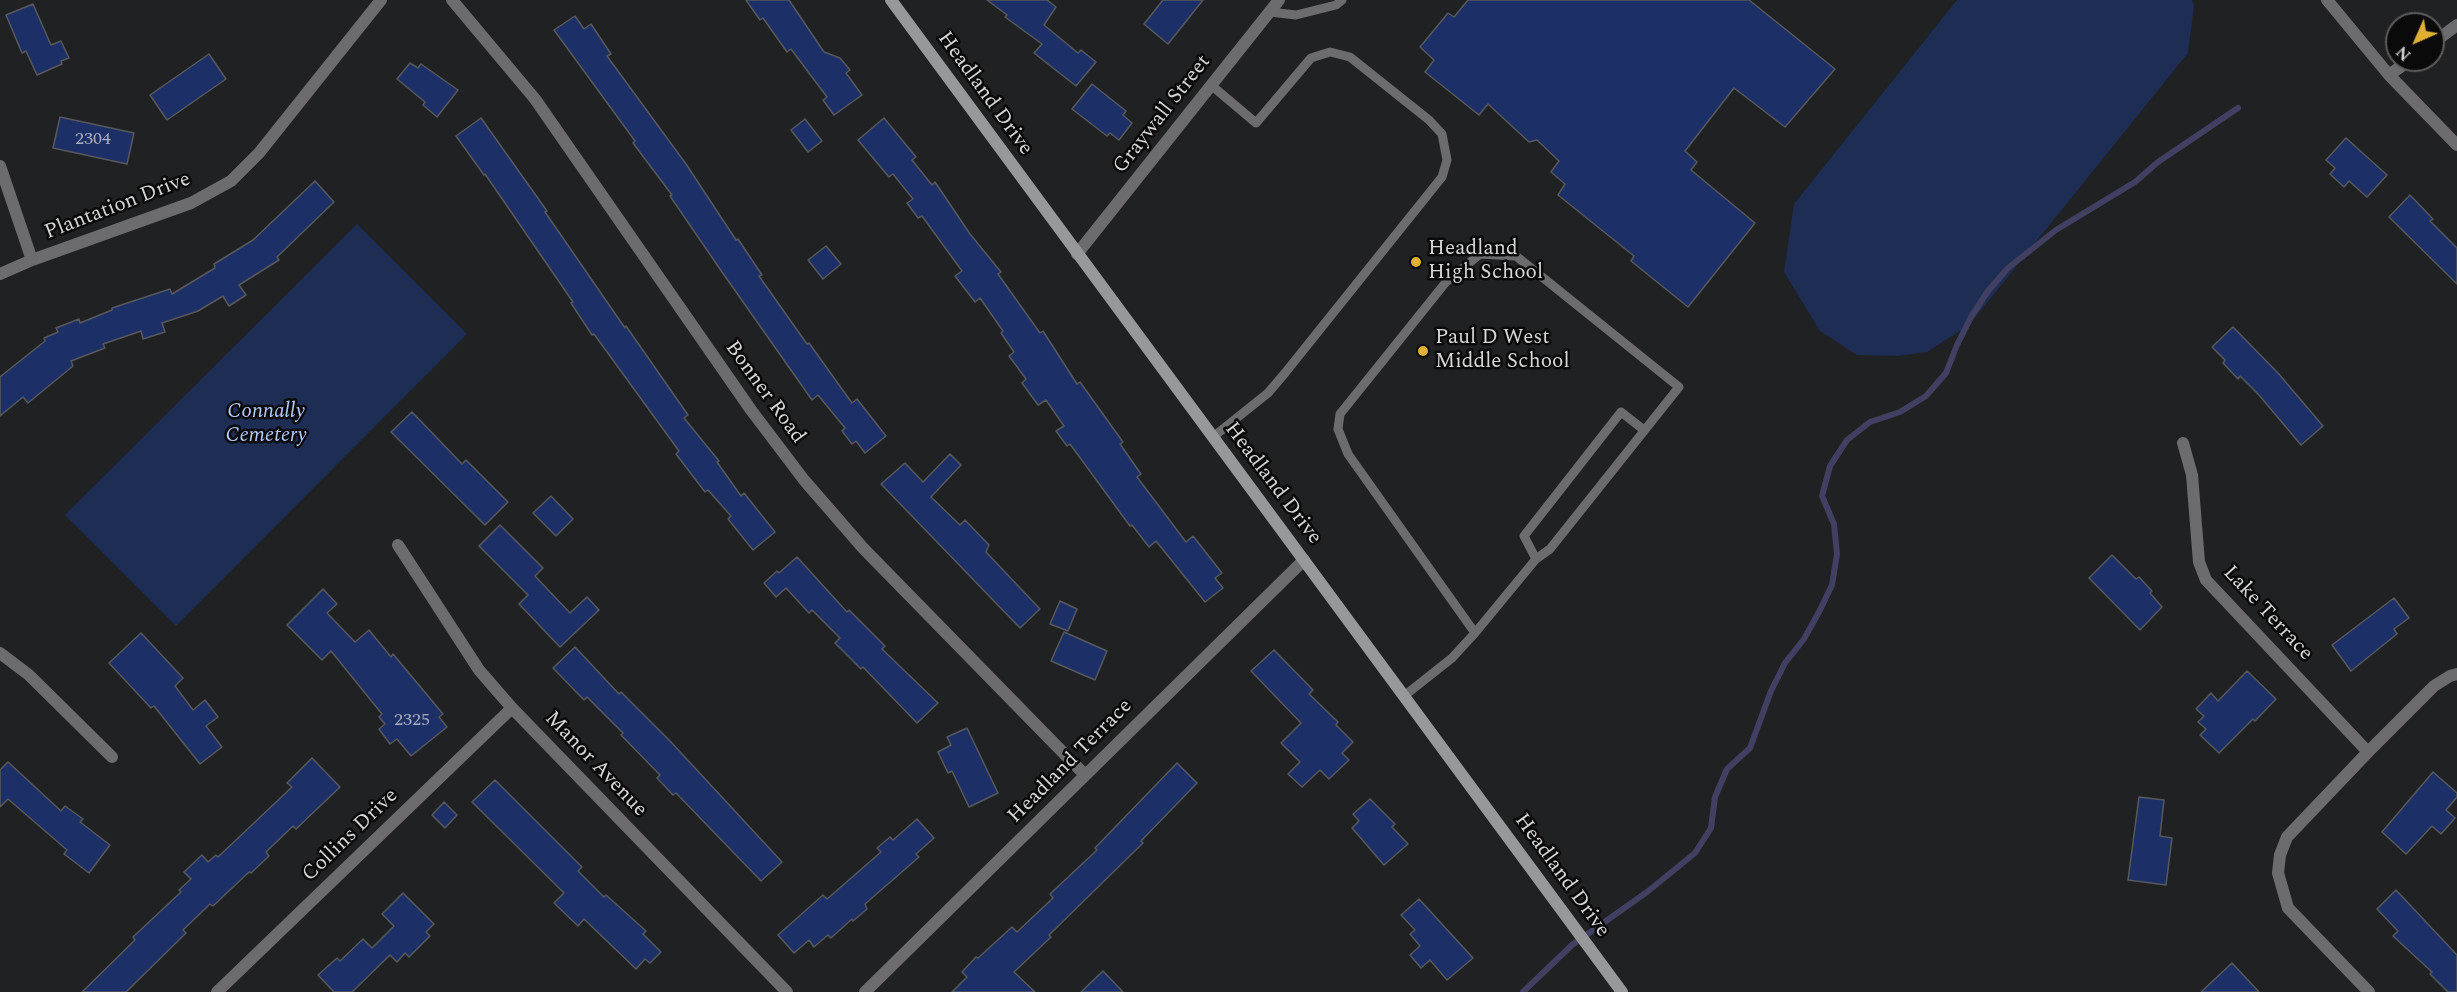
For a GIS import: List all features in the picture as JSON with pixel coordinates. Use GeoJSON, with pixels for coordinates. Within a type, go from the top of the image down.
{"type":"FeatureCollection","features":[{"type":"Feature","properties":{"kind":"main road","name":"Headland Drive"},"geometry":{"type":"LineString","coordinates":[[891,0],[1622,992]]}},
{"type":"Feature","properties":{"kind":"street","name":"Plantation Drive"},"geometry":{"type":"LineString","coordinates":[[0,274],[32,260],[191,203],[231,181],[259,153],[381,0]]}},
{"type":"Feature","properties":{"kind":"street","name":"Bonner Road"},"geometry":{"type":"LineString","coordinates":[[452,0],[477,27],[535,99],[750,410],[804,480],[863,548],[1086,775]]}},
{"type":"Feature","properties":{"kind":"street","name":"Graywall Street"},"geometry":{"type":"LineString","coordinates":[[1077,254],[1279,0]]}},
{"type":"Feature","properties":{"kind":"street"},"geometry":{"type":"LineString","coordinates":[[2327,0],[2389,75],[2457,145]]}},
{"type":"Feature","properties":{"kind":"street"},"geometry":{"type":"LineString","coordinates":[[2389,75],[2393,72]]}},
{"type":"Feature","properties":{"kind":"street"},"geometry":{"type":"LineString","coordinates":[[0,166],[32,260]]}},
{"type":"Feature","properties":{"kind":"street","name":"Lake Terrace"},"geometry":{"type":"LineString","coordinates":[[2183,443],[2192,475],[2199,562],[2206,580],[2368,752]]}},
{"type":"Feature","properties":{"kind":"street","name":"Manor Avenue"},"geometry":{"type":"LineString","coordinates":[[398,545],[479,670],[512,708],[787,992]]}},
{"type":"Feature","properties":{"kind":"street","name":"Headland Terrace"},"geometry":{"type":"LineString","coordinates":[[865,992],[1304,560]]}},
{"type":"Feature","properties":{"kind":"street"},"geometry":{"type":"LineString","coordinates":[[0,653],[29,675],[112,757]]}},
{"type":"Feature","properties":{"kind":"street"},"geometry":{"type":"LineString","coordinates":[[2369,992],[2288,909],[2278,873],[2280,855],[2287,837],[2368,752],[2433,686],[2457,674]]}},
{"type":"Feature","properties":{"kind":"street","name":"Collins Drive"},"geometry":{"type":"LineString","coordinates":[[217,992],[512,708]]}},
{"type":"Feature","properties":{"kind":"lane"},"geometry":{"type":"LineString","coordinates":[[1270,12],[1296,15],[1336,5],[1342,0]]}},
{"type":"Feature","properties":{"kind":"lane"},"geometry":{"type":"LineString","coordinates":[[1211,86],[1257,123],[1311,58],[1330,52],[1350,57],[1429,120],[1442,134],[1447,160],[1442,177],[1285,373],[1268,393],[1213,438]]}},
{"type":"Feature","properties":{"kind":"lane"},"geometry":{"type":"LineString","coordinates":[[1404,696],[1452,658],[1474,633],[1536,559],[1550,549],[1678,387],[1516,255],[1480,254],[1446,282],[1340,414],[1338,429],[1348,454],[1474,633]]}},
{"type":"Feature","properties":{"kind":"lane"},"geometry":{"type":"LineString","coordinates":[[1536,559],[1524,536],[1621,412],[1644,430]]}},
{"type":"Feature","properties":{"kind":"green space"},"geometry":{"type":"Polygon","coordinates":[[[1957,0],[2192,0],[2194,5],[2188,53],[1969,325],[1927,352],[1897,356],[1857,355],[1820,331],[1784,272],[1794,204],[1957,0]]]}},
{"type":"Feature","properties":{"kind":"green space","name":"Connally Cemetery"},"geometry":{"type":"Polygon","coordinates":[[[357,224],[467,334],[176,626],[65,515],[357,224]]]}},
{"type":"Feature","properties":{"kind":"building"},"geometry":{"type":"Polygon","coordinates":[[[746,0],[789,0],[824,52],[840,58],[850,70],[846,73],[862,95],[834,115],[823,100],[827,97],[791,49],[787,52],[763,18],[760,20],[746,0]]]}},
{"type":"Feature","properties":{"kind":"building"},"geometry":{"type":"Polygon","coordinates":[[[987,0],[1047,0],[1056,7],[1044,25],[1078,53],[1081,50],[1096,62],[1076,86],[1034,53],[1042,44],[1005,17],[1007,15],[987,0]]]}},
{"type":"Feature","properties":{"kind":"building"},"geometry":{"type":"Polygon","coordinates":[[[1163,0],[1203,0],[1168,44],[1144,24],[1163,0]]]}},
{"type":"Feature","properties":{"kind":"building"},"geometry":{"type":"Polygon","coordinates":[[[1468,0],[1749,0],[1835,69],[1785,127],[1734,88],[1685,151],[1697,162],[1691,170],[1755,223],[1688,307],[1631,261],[1634,256],[1558,195],[1565,184],[1551,172],[1559,161],[1537,140],[1529,142],[1488,104],[1479,115],[1425,72],[1434,60],[1420,47],[1448,13],[1454,17],[1468,0]]]}},
{"type":"Feature","properties":{"kind":"building"},"geometry":{"type":"Polygon","coordinates":[[[33,4],[51,45],[61,41],[69,58],[61,61],[62,64],[37,75],[26,51],[22,53],[6,15],[33,4]]]}},
{"type":"Feature","properties":{"kind":"building"},"geometry":{"type":"Polygon","coordinates":[[[575,16],[584,29],[591,24],[611,54],[607,56],[686,164],[762,275],[759,276],[807,344],[809,343],[852,403],[857,399],[886,436],[865,453],[856,441],[852,444],[842,431],[845,428],[818,395],[812,400],[670,196],[672,195],[633,143],[635,141],[554,30],[575,16]]]}},
{"type":"Feature","properties":{"kind":"building"},"geometry":{"type":"Polygon","coordinates":[[[209,54],[226,79],[167,120],[150,95],[209,54]]]}},
{"type":"Feature","properties":{"kind":"building"},"geometry":{"type":"Polygon","coordinates":[[[410,63],[418,68],[421,64],[458,90],[437,117],[423,105],[425,102],[397,79],[410,63]]]}},
{"type":"Feature","properties":{"kind":"building"},"geometry":{"type":"Polygon","coordinates":[[[1092,84],[1126,111],[1123,115],[1132,123],[1119,140],[1110,133],[1107,136],[1072,109],[1092,84]]]}},
{"type":"Feature","properties":{"kind":"building"},"geometry":{"type":"Polygon","coordinates":[[[60,117],[134,133],[127,164],[53,148],[60,117]]]}},
{"type":"Feature","properties":{"kind":"building"},"geometry":{"type":"Polygon","coordinates":[[[481,118],[547,211],[545,212],[625,328],[626,326],[688,415],[684,418],[719,461],[717,462],[741,496],[744,493],[775,532],[753,550],[728,519],[731,516],[708,490],[705,492],[676,454],[679,451],[594,334],[592,335],[571,303],[573,302],[485,174],[456,136],[481,118]]]}},
{"type":"Feature","properties":{"kind":"building"},"geometry":{"type":"Polygon","coordinates":[[[884,118],[916,157],[912,160],[932,185],[935,182],[970,234],[1001,272],[998,274],[1040,333],[1043,331],[1077,384],[1080,382],[1123,442],[1120,444],[1141,474],[1137,477],[1186,542],[1193,536],[1222,573],[1215,578],[1223,588],[1205,602],[1156,541],[1149,547],[1132,525],[1130,526],[1070,444],[1067,446],[1056,431],[1064,426],[1046,400],[1038,405],[1022,383],[1026,379],[1009,356],[1014,352],[1001,333],[1003,331],[980,298],[975,302],[955,276],[962,271],[922,216],[918,218],[907,203],[913,199],[893,174],[889,177],[858,140],[884,118]]]}},
{"type":"Feature","properties":{"kind":"building"},"geometry":{"type":"Polygon","coordinates":[[[805,119],[822,141],[808,152],[791,130],[805,119]]]}},
{"type":"Feature","properties":{"kind":"building"},"geometry":{"type":"Polygon","coordinates":[[[2346,138],[2387,175],[2367,197],[2349,181],[2344,187],[2330,174],[2335,168],[2326,160],[2346,138]]]}},
{"type":"Feature","properties":{"kind":"building"},"geometry":{"type":"Polygon","coordinates":[[[315,181],[334,202],[277,257],[279,260],[239,285],[246,295],[229,306],[223,296],[198,311],[162,323],[165,332],[143,339],[141,331],[103,344],[105,348],[71,361],[73,366],[28,403],[23,397],[0,416],[0,377],[45,341],[44,338],[58,332],[56,328],[79,319],[80,323],[112,310],[112,308],[170,289],[172,294],[215,268],[214,264],[253,240],[315,181]]]}},
{"type":"Feature","properties":{"kind":"building"},"geometry":{"type":"Polygon","coordinates":[[[2410,195],[2433,219],[2430,221],[2457,248],[2457,284],[2389,217],[2410,195]]]}},
{"type":"Feature","properties":{"kind":"building"},"geometry":{"type":"Polygon","coordinates":[[[826,246],[841,264],[823,279],[808,260],[826,246]]]}},
{"type":"Feature","properties":{"kind":"building"},"geometry":{"type":"Polygon","coordinates":[[[2233,327],[2278,373],[2323,426],[2301,445],[2259,395],[2240,376],[2238,379],[2223,363],[2225,360],[2212,347],[2233,327]]]}},
{"type":"Feature","properties":{"kind":"building"},"geometry":{"type":"Polygon","coordinates":[[[412,412],[462,464],[466,460],[508,502],[485,525],[391,432],[412,412]]]}},
{"type":"Feature","properties":{"kind":"building"},"geometry":{"type":"Polygon","coordinates":[[[950,454],[961,465],[931,497],[960,525],[965,520],[989,545],[986,552],[1040,609],[1020,628],[881,484],[905,463],[923,482],[950,454]]]}},
{"type":"Feature","properties":{"kind":"building"},"geometry":{"type":"Polygon","coordinates":[[[551,496],[573,519],[556,536],[533,513],[551,496]]]}},
{"type":"Feature","properties":{"kind":"building"},"geometry":{"type":"Polygon","coordinates":[[[500,525],[543,568],[535,576],[570,613],[587,597],[599,610],[560,647],[519,604],[528,595],[479,546],[500,525]]]}},
{"type":"Feature","properties":{"kind":"building"},"geometry":{"type":"Polygon","coordinates":[[[2112,555],[2136,579],[2139,577],[2162,607],[2140,630],[2089,578],[2112,555]]]}},
{"type":"Feature","properties":{"kind":"building"},"geometry":{"type":"Polygon","coordinates":[[[797,557],[847,612],[849,610],[885,646],[882,649],[938,703],[917,723],[863,667],[861,669],[835,643],[840,638],[812,610],[809,613],[786,588],[776,597],[764,583],[797,557]]]}},
{"type":"Feature","properties":{"kind":"building"},"geometry":{"type":"Polygon","coordinates":[[[323,589],[337,604],[327,613],[355,642],[369,630],[391,657],[393,654],[443,714],[439,717],[447,727],[411,756],[397,739],[390,744],[379,729],[385,724],[379,717],[382,714],[331,651],[322,660],[287,625],[323,589]]]}},
{"type":"Feature","properties":{"kind":"building"},"geometry":{"type":"Polygon","coordinates":[[[2394,598],[2409,618],[2394,629],[2397,634],[2351,671],[2332,645],[2394,598]]]}},
{"type":"Feature","properties":{"kind":"building"},"geometry":{"type":"Polygon","coordinates":[[[1060,601],[1077,609],[1068,631],[1050,624],[1060,601]]]}},
{"type":"Feature","properties":{"kind":"building"},"geometry":{"type":"Polygon","coordinates":[[[1064,632],[1107,651],[1095,680],[1051,661],[1064,632]]]}},
{"type":"Feature","properties":{"kind":"building"},"geometry":{"type":"Polygon","coordinates":[[[141,633],[183,678],[175,686],[193,710],[205,700],[218,717],[206,726],[222,747],[200,764],[154,706],[151,708],[109,663],[141,633]]]}},
{"type":"Feature","properties":{"kind":"building"},"geometry":{"type":"Polygon","coordinates":[[[575,647],[619,694],[621,692],[670,741],[782,862],[761,881],[676,793],[673,795],[657,778],[660,775],[621,735],[623,733],[587,697],[584,700],[553,668],[575,647]]]}},
{"type":"Feature","properties":{"kind":"building"},"geometry":{"type":"Polygon","coordinates":[[[1274,650],[1313,690],[1309,694],[1338,722],[1336,725],[1353,742],[1342,753],[1349,760],[1329,779],[1320,770],[1302,787],[1288,774],[1300,762],[1281,743],[1301,723],[1251,671],[1274,650]]]}},
{"type":"Feature","properties":{"kind":"building"},"geometry":{"type":"Polygon","coordinates":[[[2247,671],[2276,699],[2219,753],[2200,735],[2206,729],[2198,722],[2204,716],[2196,709],[2211,693],[2218,701],[2247,671]]]}},
{"type":"Feature","properties":{"kind":"building"},"geometry":{"type":"Polygon","coordinates":[[[967,728],[998,793],[969,807],[952,771],[948,773],[938,752],[951,745],[947,737],[967,728]]]}},
{"type":"Feature","properties":{"kind":"building"},"geometry":{"type":"Polygon","coordinates":[[[312,758],[340,787],[296,829],[293,826],[266,852],[269,856],[251,873],[249,872],[213,906],[210,904],[183,930],[186,933],[126,992],[82,992],[135,940],[133,937],[181,892],[179,890],[191,879],[184,872],[202,855],[208,862],[216,855],[218,857],[292,787],[287,783],[312,758]]]}},
{"type":"Feature","properties":{"kind":"building"},"geometry":{"type":"Polygon","coordinates":[[[8,762],[61,811],[65,806],[83,819],[80,822],[110,845],[89,873],[64,854],[67,850],[8,799],[0,807],[0,770],[8,762]]]}},
{"type":"Feature","properties":{"kind":"building"},"geometry":{"type":"Polygon","coordinates":[[[1177,763],[1197,783],[1141,841],[1143,843],[1014,972],[1035,992],[952,992],[967,977],[962,972],[976,957],[978,958],[1012,927],[1017,932],[1053,898],[1050,894],[1097,850],[1095,848],[1177,763]]]}},
{"type":"Feature","properties":{"kind":"building"},"geometry":{"type":"Polygon","coordinates":[[[2433,772],[2457,793],[2457,797],[2446,810],[2455,818],[2441,834],[2432,826],[2406,854],[2382,832],[2433,772]]]}},
{"type":"Feature","properties":{"kind":"building"},"geometry":{"type":"Polygon","coordinates":[[[495,780],[582,867],[578,871],[604,897],[606,895],[646,931],[643,934],[661,952],[650,963],[645,959],[636,969],[584,919],[578,926],[554,903],[564,893],[472,802],[495,780]]]}},
{"type":"Feature","properties":{"kind":"building"},"geometry":{"type":"Polygon","coordinates":[[[2139,797],[2164,800],[2160,836],[2172,838],[2166,885],[2128,880],[2139,797]]]}},
{"type":"Feature","properties":{"kind":"building"},"geometry":{"type":"Polygon","coordinates":[[[1370,799],[1395,824],[1392,827],[1408,844],[1384,865],[1352,828],[1359,821],[1353,814],[1370,799]]]}},
{"type":"Feature","properties":{"kind":"building"},"geometry":{"type":"Polygon","coordinates":[[[444,802],[457,815],[445,828],[432,815],[444,802]]]}},
{"type":"Feature","properties":{"kind":"building"},"geometry":{"type":"Polygon","coordinates":[[[917,819],[934,838],[916,854],[919,857],[865,904],[867,909],[831,938],[828,935],[814,947],[809,940],[794,953],[778,935],[823,895],[827,899],[881,852],[877,848],[890,837],[893,840],[917,819]]]}},
{"type":"Feature","properties":{"kind":"building"},"geometry":{"type":"Polygon","coordinates":[[[2396,890],[2457,955],[2457,992],[2448,992],[2430,974],[2432,972],[2393,936],[2398,931],[2377,909],[2396,890]]]}},
{"type":"Feature","properties":{"kind":"building"},"geometry":{"type":"Polygon","coordinates":[[[403,893],[434,924],[426,932],[430,936],[409,957],[405,953],[397,962],[390,955],[352,992],[334,992],[318,975],[337,958],[340,961],[363,939],[372,948],[394,926],[382,914],[403,893]]]}},
{"type":"Feature","properties":{"kind":"building"},"geometry":{"type":"Polygon","coordinates":[[[1419,899],[1473,958],[1447,980],[1430,960],[1421,968],[1410,955],[1420,946],[1410,934],[1415,930],[1401,915],[1419,899]]]}},
{"type":"Feature","properties":{"kind":"building"},"geometry":{"type":"Polygon","coordinates":[[[2232,963],[2259,992],[2201,992],[2232,963]]]}},
{"type":"Feature","properties":{"kind":"building"},"geometry":{"type":"Polygon","coordinates":[[[1103,971],[1123,992],[1081,992],[1103,971]]]}},
{"type":"Feature","properties":{"kind":"waterway"},"geometry":{"type":"LineString","coordinates":[[1523,992],[1572,945],[1647,892],[1695,853],[1711,828],[1715,797],[1727,769],[1750,748],[1771,691],[1785,663],[1804,639],[1832,585],[1837,554],[1834,524],[1822,496],[1830,466],[1847,440],[1870,422],[1900,412],[1926,396],[1946,373],[1971,317],[1988,291],[2008,268],[2056,230],[2135,182],[2158,162],[2238,108]]}},
{"type":"Feature","properties":{"kind":"place","name":"Headland High School"},"geometry":{"type":"Point","coordinates":[1416,262]}},
{"type":"Feature","properties":{"kind":"place","name":"Paul D West Middle School"},"geometry":{"type":"Point","coordinates":[1423,351]}}]}
